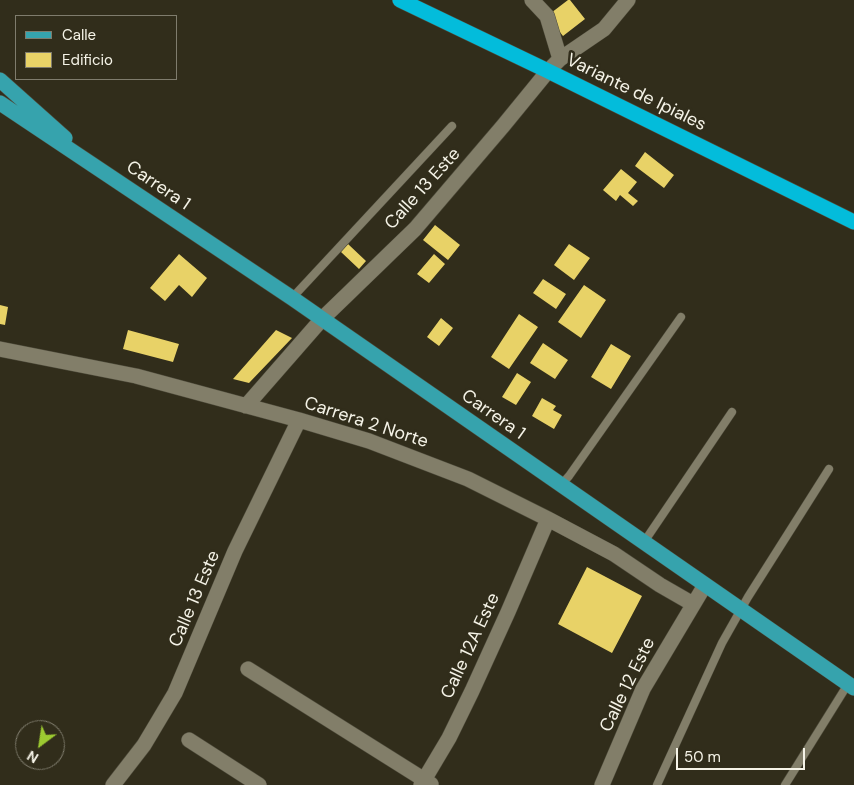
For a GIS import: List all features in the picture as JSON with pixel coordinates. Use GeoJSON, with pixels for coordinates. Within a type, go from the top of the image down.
{"type":"FeatureCollection","features":[{"type":"Feature","properties":{"kind":"highway","name":"Variante de Ipiales"},"geometry":{"type":"LineString","coordinates":[[400,0],[854,222]]}},
{"type":"Feature","properties":{"kind":"main road","name":"Carrera 1"},"geometry":{"type":"LineString","coordinates":[[0,80],[108,175]]}},
{"type":"Feature","properties":{"kind":"main road","name":"Carrera 1"},"geometry":{"type":"LineString","coordinates":[[0,103],[292,298],[851,686]]}},
{"type":"Feature","properties":{"kind":"street"},"geometry":{"type":"LineString","coordinates":[[532,0],[547,16],[560,59]]}},
{"type":"Feature","properties":{"kind":"street","name":"Calle 13 Este"},"geometry":{"type":"LineString","coordinates":[[246,406],[322,320],[415,229],[548,71],[560,59],[604,29],[628,0]]}},
{"type":"Feature","properties":{"kind":"street","name":"Carrera 2 Norte"},"geometry":{"type":"LineString","coordinates":[[0,349],[136,376],[369,441],[468,479],[548,519],[614,554],[660,585],[693,604]]}},
{"type":"Feature","properties":{"kind":"street","name":"Calle 13 Este"},"geometry":{"type":"LineString","coordinates":[[113,785],[144,745],[176,693],[235,551],[299,420]]}},
{"type":"Feature","properties":{"kind":"street","name":"Calle 12A Este"},"geometry":{"type":"LineString","coordinates":[[426,783],[472,691],[548,519]]}},
{"type":"Feature","properties":{"kind":"street","name":"Calle 12 Este"},"geometry":{"type":"LineString","coordinates":[[602,785],[643,689],[705,585]]}},
{"type":"Feature","properties":{"kind":"street"},"geometry":{"type":"LineString","coordinates":[[248,669],[426,783]]}},
{"type":"Feature","properties":{"kind":"street"},"geometry":{"type":"LineString","coordinates":[[188,740],[258,785]]}},
{"type":"Feature","properties":{"kind":"lane"},"geometry":{"type":"LineString","coordinates":[[292,298],[452,126]]}},
{"type":"Feature","properties":{"kind":"lane"},"geometry":{"type":"LineString","coordinates":[[561,485],[682,317]]}},
{"type":"Feature","properties":{"kind":"lane"},"geometry":{"type":"LineString","coordinates":[[644,542],[732,412]]}},
{"type":"Feature","properties":{"kind":"lane"},"geometry":{"type":"LineString","coordinates":[[657,785],[722,643],[829,469]]}},
{"type":"Feature","properties":{"kind":"lane"},"geometry":{"type":"LineString","coordinates":[[784,785],[851,686]]}},
{"type":"Feature","properties":{"kind":"building"},"geometry":{"type":"Polygon","coordinates":[[[568,0],[585,19],[563,36],[547,16],[568,0]]]}},
{"type":"Feature","properties":{"kind":"building"},"geometry":{"type":"Polygon","coordinates":[[[645,152],[674,175],[664,188],[635,166],[645,152]]]}},
{"type":"Feature","properties":{"kind":"building"},"geometry":{"type":"Polygon","coordinates":[[[621,169],[637,182],[628,193],[638,201],[633,206],[620,195],[616,201],[603,190],[621,169]]]}},
{"type":"Feature","properties":{"kind":"building"},"geometry":{"type":"Polygon","coordinates":[[[435,225],[460,245],[448,260],[423,240],[435,225]]]}},
{"type":"Feature","properties":{"kind":"building"},"geometry":{"type":"Polygon","coordinates":[[[348,244],[366,261],[359,269],[341,252],[348,244]]]}},
{"type":"Feature","properties":{"kind":"building"},"geometry":{"type":"Polygon","coordinates":[[[569,244],[590,258],[574,280],[554,265],[569,244]]]}},
{"type":"Feature","properties":{"kind":"building"},"geometry":{"type":"Polygon","coordinates":[[[179,254],[207,278],[192,297],[179,285],[165,301],[150,288],[179,254]]]}},
{"type":"Feature","properties":{"kind":"building"},"geometry":{"type":"Polygon","coordinates":[[[434,254],[445,264],[429,283],[417,274],[434,254]]]}},
{"type":"Feature","properties":{"kind":"building"},"geometry":{"type":"Polygon","coordinates":[[[543,279],[566,294],[556,309],[533,293],[543,279]]]}},
{"type":"Feature","properties":{"kind":"building"},"geometry":{"type":"Polygon","coordinates":[[[584,285],[606,300],[581,338],[558,322],[584,285]]]}},
{"type":"Feature","properties":{"kind":"building"},"geometry":{"type":"Polygon","coordinates":[[[0,305],[8,307],[5,325],[0,324],[0,305]]]}},
{"type":"Feature","properties":{"kind":"building"},"geometry":{"type":"Polygon","coordinates":[[[519,314],[538,327],[509,369],[491,357],[519,314]]]}},
{"type":"Feature","properties":{"kind":"building"},"geometry":{"type":"Polygon","coordinates":[[[441,318],[453,328],[439,346],[427,337],[441,318]]]}},
{"type":"Feature","properties":{"kind":"building"},"geometry":{"type":"Polygon","coordinates":[[[128,330],[179,344],[173,362],[123,349],[128,330]]]}},
{"type":"Feature","properties":{"kind":"building"},"geometry":{"type":"Polygon","coordinates":[[[276,330],[292,338],[249,383],[233,379],[276,330]]]}},
{"type":"Feature","properties":{"kind":"building"},"geometry":{"type":"Polygon","coordinates":[[[543,343],[568,360],[555,379],[530,363],[543,343]]]}},
{"type":"Feature","properties":{"kind":"building"},"geometry":{"type":"Polygon","coordinates":[[[611,344],[631,356],[611,389],[591,377],[611,344]]]}},
{"type":"Feature","properties":{"kind":"building"},"geometry":{"type":"Polygon","coordinates":[[[517,373],[531,382],[516,405],[502,397],[517,373]]]}},
{"type":"Feature","properties":{"kind":"building"},"geometry":{"type":"Polygon","coordinates":[[[542,398],[556,406],[553,410],[562,415],[554,429],[532,416],[542,398]]]}},
{"type":"Feature","properties":{"kind":"building"},"geometry":{"type":"Polygon","coordinates":[[[587,567],[642,596],[612,653],[558,624],[587,567]]]}}]}
